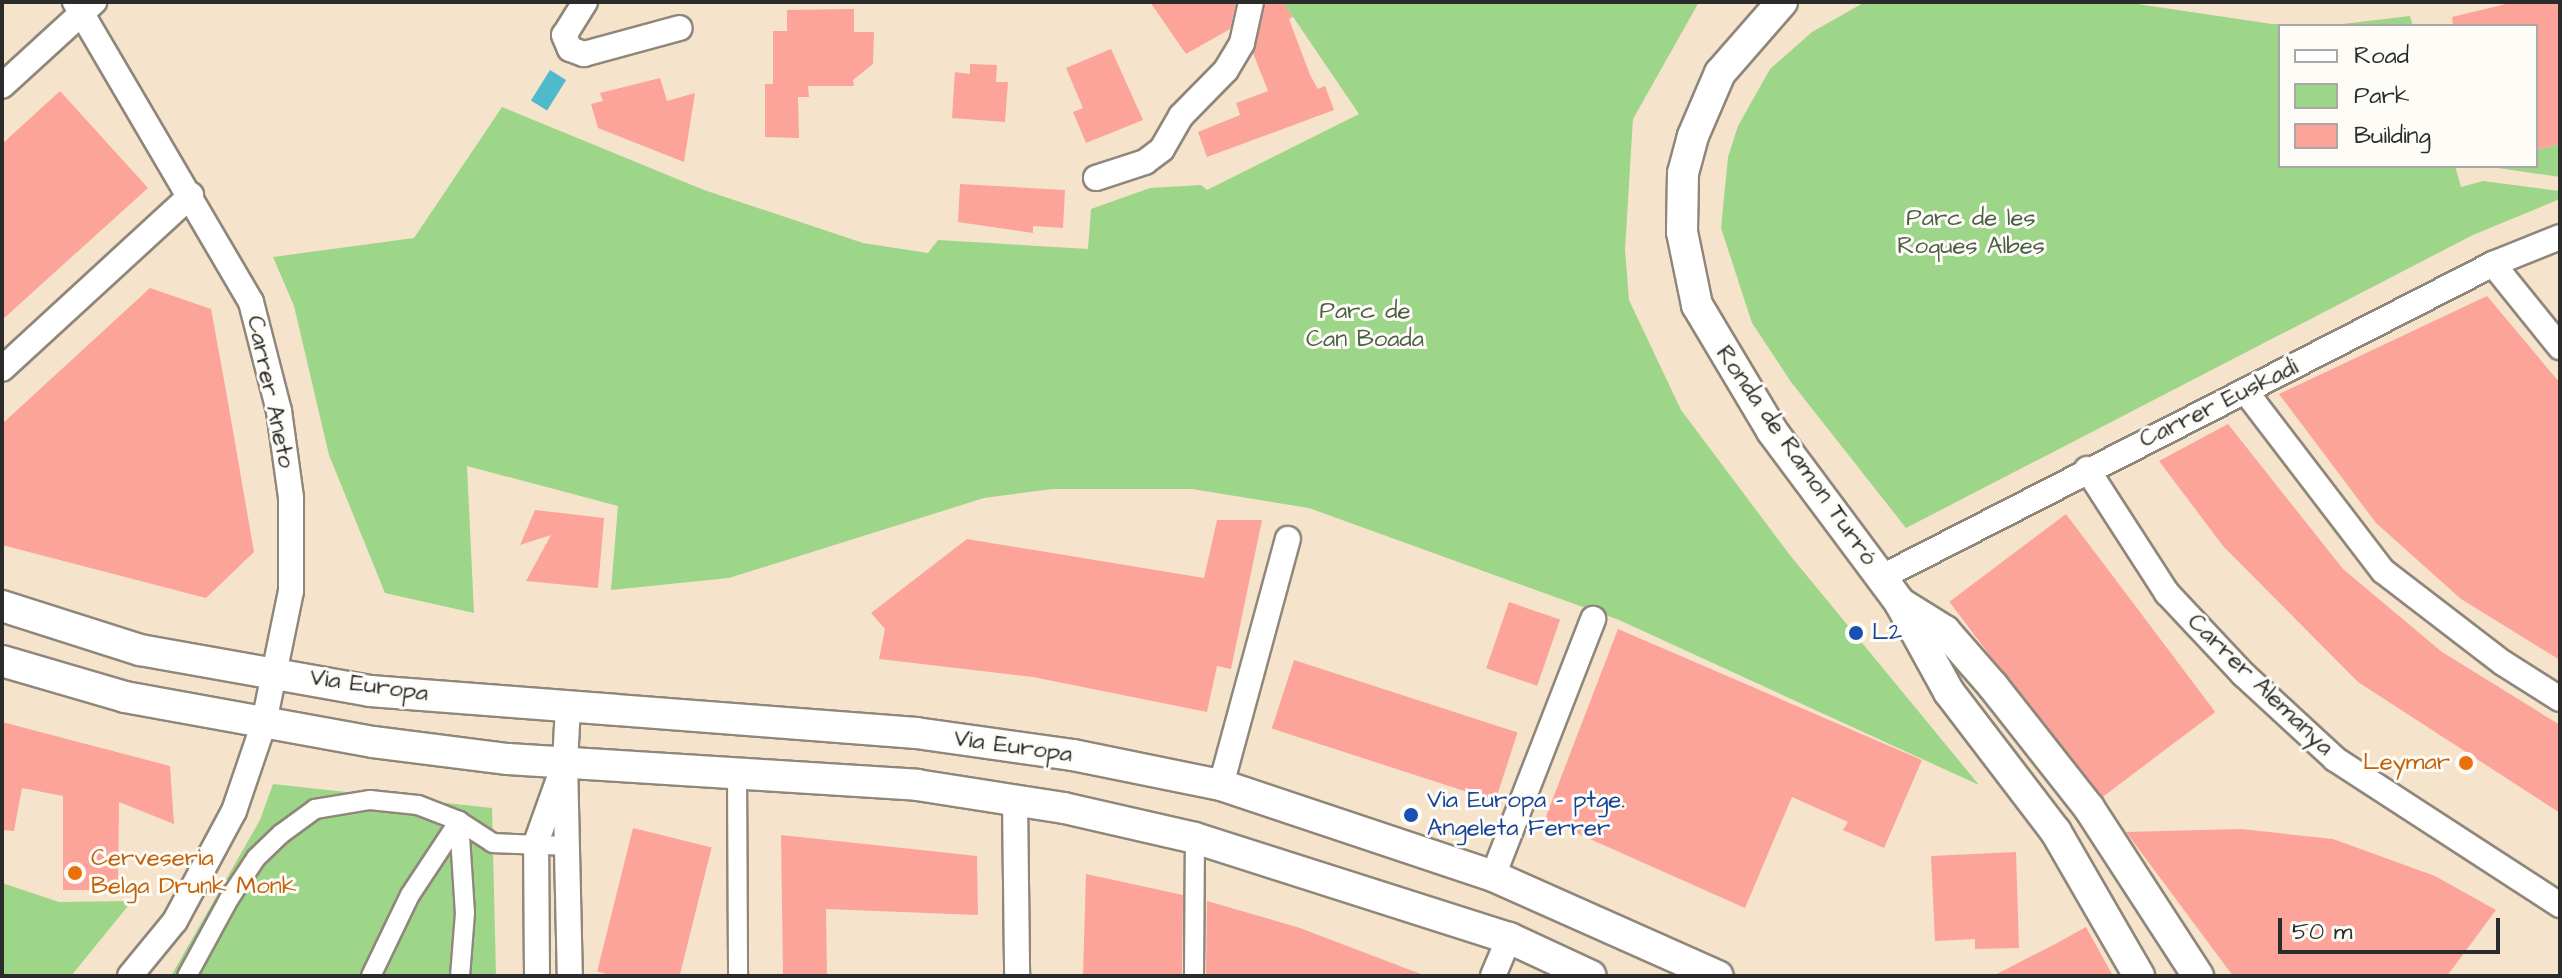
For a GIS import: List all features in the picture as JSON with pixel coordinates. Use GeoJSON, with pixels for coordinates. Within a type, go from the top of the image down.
{"type":"FeatureCollection","features":[{"type":"Feature","properties":{"kind":"street"},"geometry":{"type":"LineString","coordinates":[[585,2],[564,35],[570,49],[584,54],[680,28]]}},
{"type":"Feature","properties":{"kind":"street"},"geometry":{"type":"LineString","coordinates":[[1096,178],[1145,162],[1162,149],[1181,116],[1226,70],[1242,43],[1251,2]]}},
{"type":"Feature","properties":{"kind":"street","name":"Ronda de Ramon Turró"},"geometry":{"type":"LineString","coordinates":[[1782,2],[1720,73],[1693,136],[1683,173],[1686,268],[1710,331],[1740,381],[1900,603],[1949,692],[2056,832],[2139,976]]}},
{"type":"Feature","properties":{"kind":"street"},"geometry":{"type":"LineString","coordinates":[[2,86],[83,6]]}},
{"type":"Feature","properties":{"kind":"street","name":"Carrer Aneto"},"geometry":{"type":"LineString","coordinates":[[83,6],[251,302],[279,411],[291,498],[291,591],[274,671]]}},
{"type":"Feature","properties":{"kind":"street"},"geometry":{"type":"LineString","coordinates":[[2,369],[191,195]]}},
{"type":"Feature","properties":{"kind":"street","name":"Carrer Euskadi"},"geometry":{"type":"LineString","coordinates":[[1880,578],[2087,469],[2246,392],[2493,264],[2560,237]]}},
{"type":"Feature","properties":{"kind":"street"},"geometry":{"type":"LineString","coordinates":[[2493,264],[2560,347]]}},
{"type":"Feature","properties":{"kind":"street"},"geometry":{"type":"LineString","coordinates":[[2246,392],[2383,571],[2503,663],[2560,699]]}},
{"type":"Feature","properties":{"kind":"street","name":"Carrer Alemanya"},"geometry":{"type":"LineString","coordinates":[[2087,469],[2167,593],[2243,674],[2335,759],[2560,905]]}},
{"type":"Feature","properties":{"kind":"street"},"geometry":{"type":"LineString","coordinates":[[1221,785],[1288,539]]}},
{"type":"Feature","properties":{"kind":"street","name":"Ronda de Ramon Turró"},"geometry":{"type":"LineString","coordinates":[[1900,603],[1945,631],[1993,686],[2089,808],[2198,976]]}},
{"type":"Feature","properties":{"kind":"street","name":"Via Europa"},"geometry":{"type":"LineString","coordinates":[[2,606],[140,650],[274,671],[370,691],[916,733],[1073,755],[1221,785],[1493,876],[1718,976]]}},
{"type":"Feature","properties":{"kind":"street"},"geometry":{"type":"LineString","coordinates":[[1493,876],[1593,619]]}},
{"type":"Feature","properties":{"kind":"street"},"geometry":{"type":"LineString","coordinates":[[2,661],[125,697],[373,742],[565,762],[917,785],[1015,800],[1195,838],[1509,938],[1591,976]]}},
{"type":"Feature","properties":{"kind":"street"},"geometry":{"type":"LineString","coordinates":[[130,976],[175,921],[234,811],[264,723],[274,671]]}},
{"type":"Feature","properties":{"kind":"street"},"geometry":{"type":"LineString","coordinates":[[568,707],[565,762],[570,976]]}},
{"type":"Feature","properties":{"kind":"street"},"geometry":{"type":"LineString","coordinates":[[537,976],[536,843],[565,762]]}},
{"type":"Feature","properties":{"kind":"street"},"geometry":{"type":"LineString","coordinates":[[737,771],[738,976]]}},
{"type":"Feature","properties":{"kind":"street"},"geometry":{"type":"LineString","coordinates":[[187,976],[256,858],[315,809],[370,800],[418,805],[459,821],[493,843],[568,846]]}},
{"type":"Feature","properties":{"kind":"street"},"geometry":{"type":"LineString","coordinates":[[1015,800],[1017,976]]}},
{"type":"Feature","properties":{"kind":"street"},"geometry":{"type":"LineString","coordinates":[[371,976],[410,895],[459,821]]}},
{"type":"Feature","properties":{"kind":"street"},"geometry":{"type":"LineString","coordinates":[[459,821],[465,913],[460,976]]}},
{"type":"Feature","properties":{"kind":"street"},"geometry":{"type":"LineString","coordinates":[[1194,976],[1195,838]]}},
{"type":"Feature","properties":{"kind":"street"},"geometry":{"type":"LineString","coordinates":[[1493,976],[1509,938]]}},
{"type":"Feature","properties":{"kind":"green space","name":"Parc de Can Boada"},"geometry":{"type":"Polygon","coordinates":[[[1283,2],[1699,2],[1633,119],[1625,249],[1629,300],[1681,410],[1789,554],[1979,785],[1619,620],[1309,508],[1192,489],[1052,489],[984,498],[729,578],[611,590],[618,506],[467,466],[474,613],[385,593],[329,455],[294,306],[273,257],[414,238],[502,107],[704,190],[863,243],[928,253],[938,240],[1088,249],[1091,209],[1150,188],[1201,185],[1207,190],[1359,114],[1283,2]]]}},
{"type":"Feature","properties":{"kind":"green space","name":"Parc de les Roques Albes"},"geometry":{"type":"Polygon","coordinates":[[[1865,2],[2124,2],[2278,24],[2278,168],[2456,168],[2461,187],[2483,181],[2560,191],[2560,199],[2473,235],[1906,528],[1791,382],[1752,323],[1721,228],[1728,157],[1738,126],[1770,69],[1812,32],[1865,2]]]}},
{"type":"Feature","properties":{"kind":"green space","name":"Parc de les Roques Albes"},"geometry":{"type":"Polygon","coordinates":[[[2410,16],[2412,24],[2342,24],[2410,16]]]}},
{"type":"Feature","properties":{"kind":"green space"},"geometry":{"type":"Polygon","coordinates":[[[2560,144],[2560,177],[2498,168],[2538,168],[2538,150],[2560,144]]]}},
{"type":"Feature","properties":{"kind":"green space"},"geometry":{"type":"Polygon","coordinates":[[[273,784],[492,808],[496,976],[171,976],[260,820],[273,784]]]}},
{"type":"Feature","properties":{"kind":"green space"},"geometry":{"type":"Polygon","coordinates":[[[2,883],[59,902],[132,901],[71,976],[2,976],[2,883]]]}},
{"type":"Feature","properties":{"kind":"water"},"geometry":{"type":"Polygon","coordinates":[[[550,70],[566,80],[547,111],[531,101],[550,70]]]}},
{"type":"Feature","properties":{"kind":"building"},"geometry":{"type":"Polygon","coordinates":[[[1150,2],[1236,2],[1230,29],[1186,54],[1150,2]]]}},
{"type":"Feature","properties":{"kind":"building"},"geometry":{"type":"Polygon","coordinates":[[[1266,2],[1283,2],[1293,17],[1289,19],[1310,75],[1318,89],[1325,86],[1334,110],[1207,157],[1198,132],[1240,115],[1236,103],[1268,91],[1253,53],[1266,2]]]}},
{"type":"Feature","properties":{"kind":"building"},"geometry":{"type":"Polygon","coordinates":[[[2514,2],[2560,2],[2560,144],[2538,150],[2538,24],[2453,24],[2452,17],[2514,2]]]}},
{"type":"Feature","properties":{"kind":"building"},"geometry":{"type":"Polygon","coordinates":[[[854,9],[854,32],[874,32],[873,64],[853,80],[854,86],[808,86],[809,97],[798,97],[799,138],[765,137],[765,84],[773,84],[773,31],[787,31],[787,10],[854,9]]]}},
{"type":"Feature","properties":{"kind":"building"},"geometry":{"type":"Polygon","coordinates":[[[1111,49],[1143,120],[1086,143],[1073,112],[1083,108],[1066,68],[1111,49]]]}},
{"type":"Feature","properties":{"kind":"building"},"geometry":{"type":"Polygon","coordinates":[[[970,64],[997,65],[996,82],[1008,82],[1005,122],[952,118],[955,72],[970,74],[970,64]]]}},
{"type":"Feature","properties":{"kind":"building"},"geometry":{"type":"Polygon","coordinates":[[[660,78],[667,101],[695,93],[684,162],[598,128],[591,104],[603,101],[600,93],[660,78]]]}},
{"type":"Feature","properties":{"kind":"building"},"geometry":{"type":"Polygon","coordinates":[[[60,91],[148,188],[2,320],[2,144],[60,91]]]}},
{"type":"Feature","properties":{"kind":"building"},"geometry":{"type":"Polygon","coordinates":[[[960,184],[1065,190],[1063,228],[1033,226],[1033,233],[958,222],[960,184]]]}},
{"type":"Feature","properties":{"kind":"building"},"geometry":{"type":"Polygon","coordinates":[[[150,288],[211,309],[226,391],[254,552],[206,598],[2,545],[2,424],[150,288]]]}},
{"type":"Feature","properties":{"kind":"building"},"geometry":{"type":"Polygon","coordinates":[[[2487,296],[2560,383],[2560,660],[2461,599],[2376,523],[2279,394],[2487,296]]]}},
{"type":"Feature","properties":{"kind":"building"},"geometry":{"type":"Polygon","coordinates":[[[2228,424],[2343,569],[2442,652],[2560,725],[2560,813],[2358,682],[2223,546],[2159,461],[2228,424]]]}},
{"type":"Feature","properties":{"kind":"building"},"geometry":{"type":"Polygon","coordinates":[[[535,510],[604,518],[598,588],[526,581],[551,535],[520,545],[535,510]]]}},
{"type":"Feature","properties":{"kind":"building"},"geometry":{"type":"Polygon","coordinates":[[[2066,514],[2215,712],[2099,800],[1949,602],[2066,514]]]}},
{"type":"Feature","properties":{"kind":"building"},"geometry":{"type":"Polygon","coordinates":[[[1217,520],[1262,520],[1231,669],[1217,666],[1207,712],[1033,677],[879,659],[885,629],[871,613],[967,539],[1204,578],[1217,520]]]}},
{"type":"Feature","properties":{"kind":"building"},"geometry":{"type":"Polygon","coordinates":[[[1509,602],[1560,620],[1537,686],[1486,668],[1509,602]]]}},
{"type":"Feature","properties":{"kind":"building"},"geometry":{"type":"Polygon","coordinates":[[[1618,629],[1922,760],[1884,848],[1843,830],[1848,822],[1792,797],[1745,908],[1545,819],[1618,629]]]}},
{"type":"Feature","properties":{"kind":"building"},"geometry":{"type":"Polygon","coordinates":[[[1294,660],[1517,733],[1495,801],[1272,728],[1294,660]]]}},
{"type":"Feature","properties":{"kind":"building"},"geometry":{"type":"Polygon","coordinates":[[[2,722],[170,766],[174,824],[119,802],[118,890],[63,890],[63,796],[22,788],[14,831],[2,830],[2,722]]]}},
{"type":"Feature","properties":{"kind":"building"},"geometry":{"type":"Polygon","coordinates":[[[633,828],[712,848],[680,976],[615,976],[597,972],[633,828]]]}},
{"type":"Feature","properties":{"kind":"building"},"geometry":{"type":"Polygon","coordinates":[[[2241,829],[2333,839],[2435,876],[2496,910],[2447,976],[2233,976],[2126,832],[2241,829]]]}},
{"type":"Feature","properties":{"kind":"building"},"geometry":{"type":"Polygon","coordinates":[[[781,835],[977,856],[978,915],[826,909],[827,976],[783,976],[781,835]]]}},
{"type":"Feature","properties":{"kind":"building"},"geometry":{"type":"Polygon","coordinates":[[[2016,852],[2019,948],[1975,949],[1975,939],[1935,941],[1931,856],[2016,852]]]}},
{"type":"Feature","properties":{"kind":"building"},"geometry":{"type":"Polygon","coordinates":[[[1086,874],[1183,895],[1182,976],[1083,976],[1086,874]]]}},
{"type":"Feature","properties":{"kind":"building"},"geometry":{"type":"Polygon","coordinates":[[[1207,901],[1300,928],[1426,976],[1206,976],[1207,901]]]}},
{"type":"Feature","properties":{"kind":"building"},"geometry":{"type":"Polygon","coordinates":[[[2086,927],[2113,976],[1993,976],[2057,943],[2086,927]]]}},
{"type":"Feature","properties":{"kind":"place","name":"L2"},"geometry":{"type":"Point","coordinates":[1856,633]}},
{"type":"Feature","properties":{"kind":"place","name":"Leymar"},"geometry":{"type":"Point","coordinates":[2466,763]}},
{"type":"Feature","properties":{"kind":"place","name":"Via Europa - ptge. Angeleta Ferrer"},"geometry":{"type":"Point","coordinates":[1411,815]}},
{"type":"Feature","properties":{"kind":"place","name":"Cerveseria Belga Drunk Monk"},"geometry":{"type":"Point","coordinates":[75,873]}}]}
